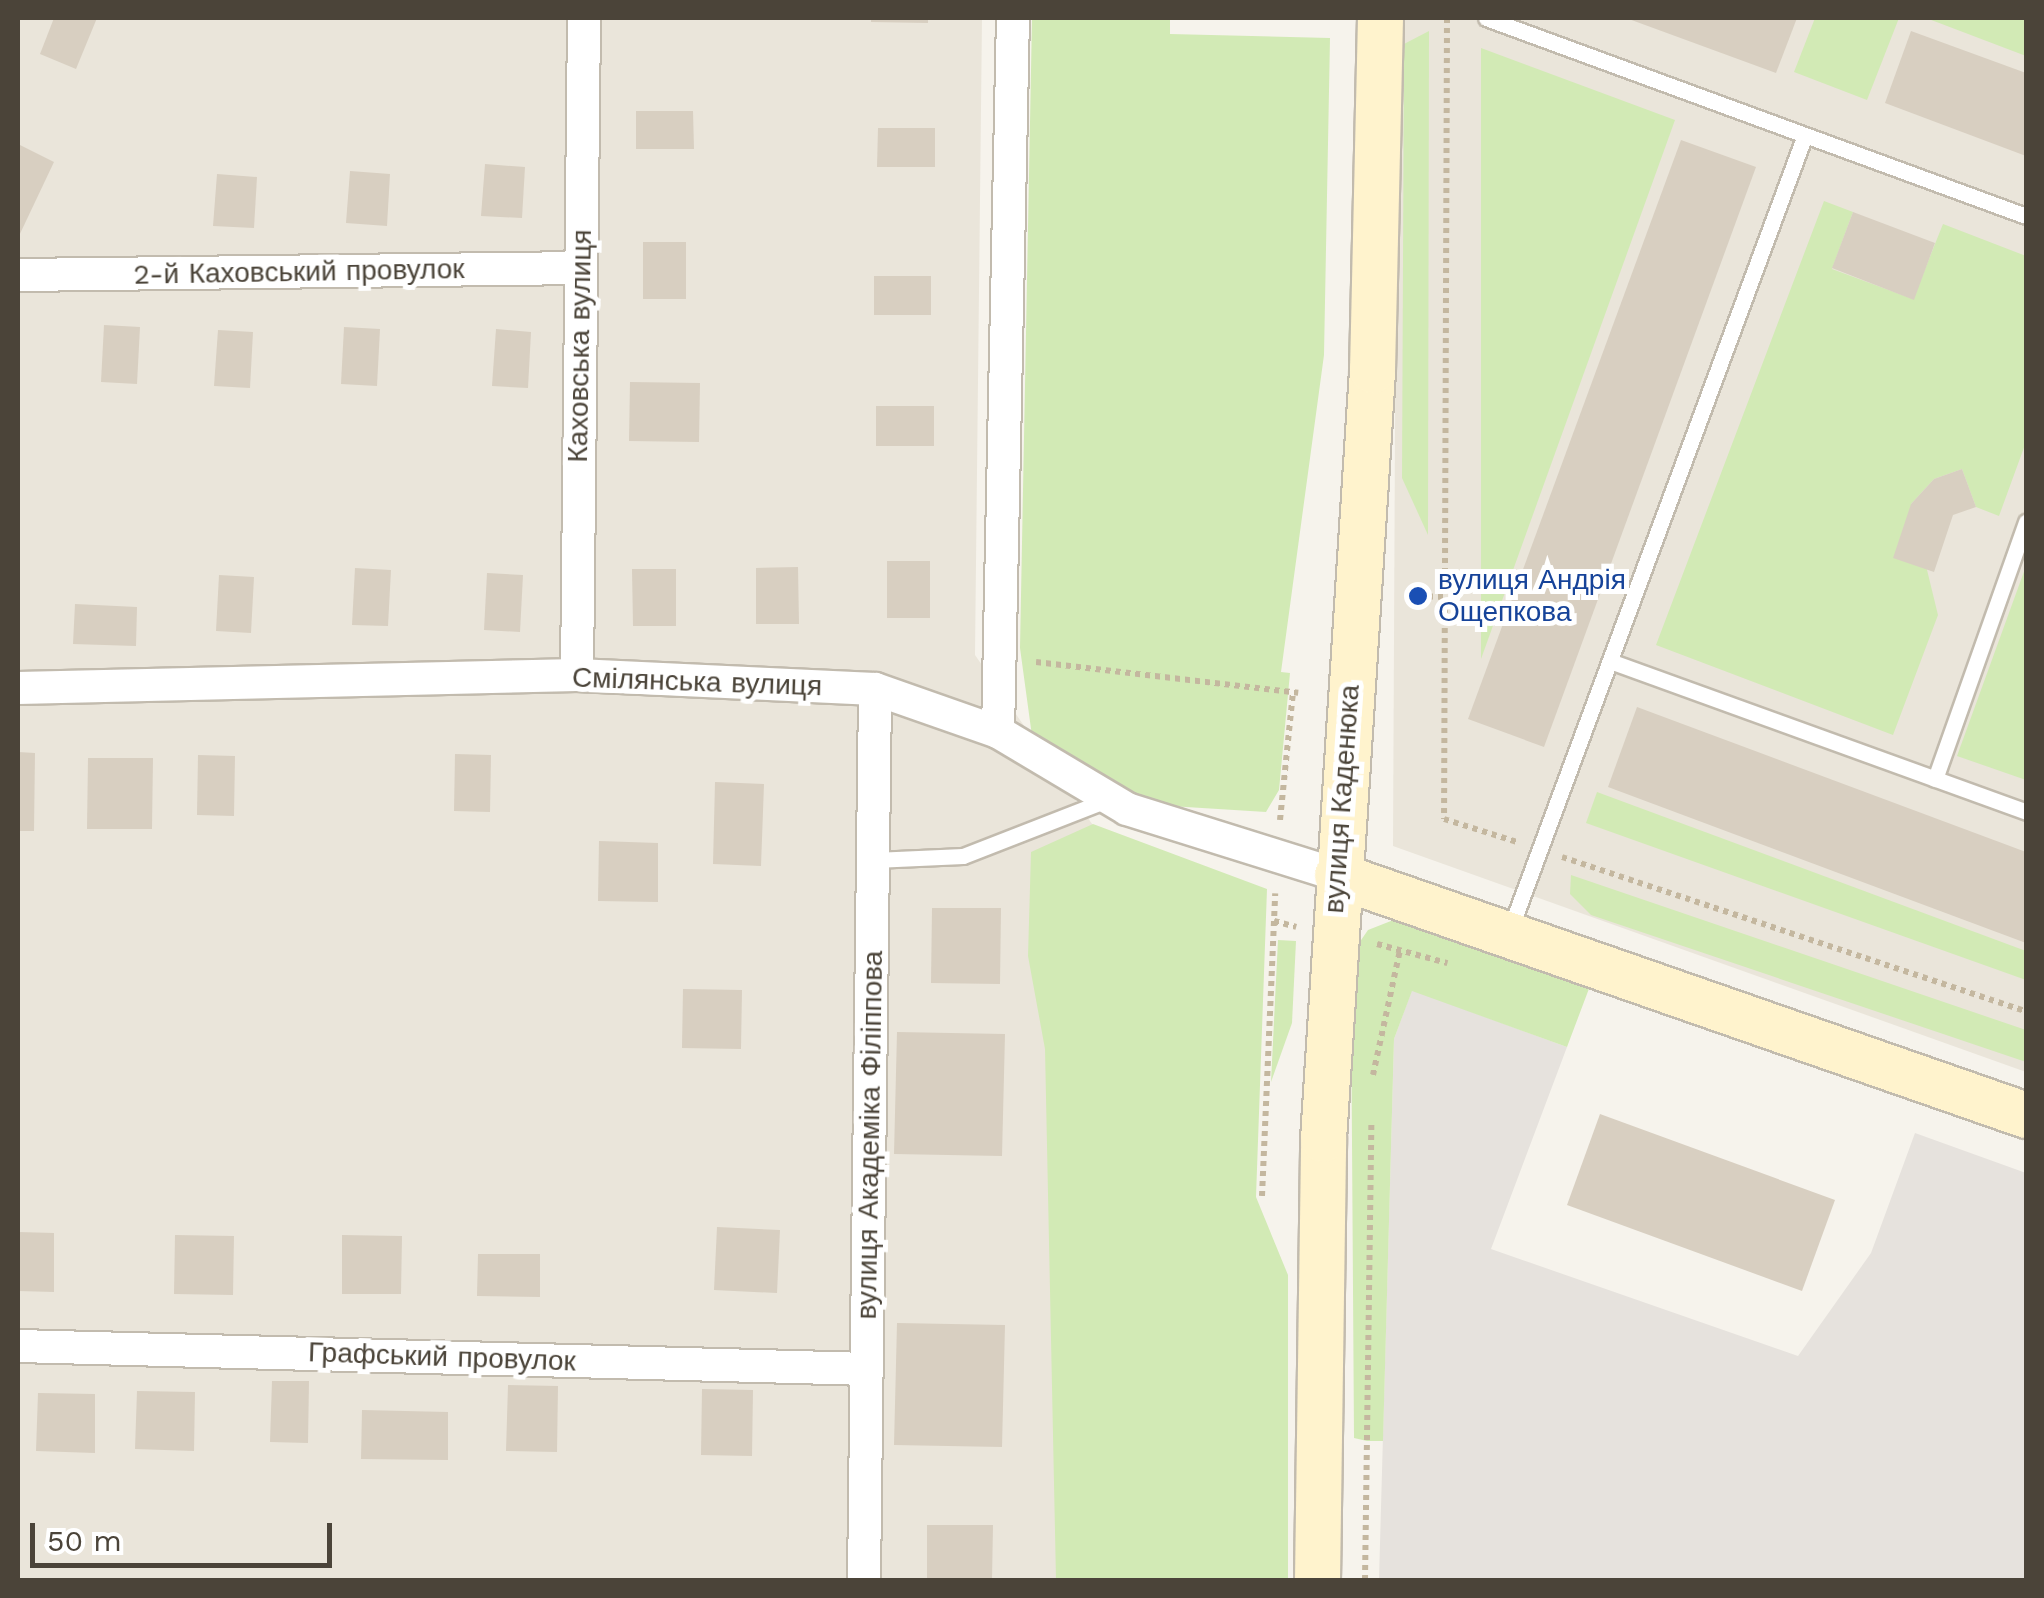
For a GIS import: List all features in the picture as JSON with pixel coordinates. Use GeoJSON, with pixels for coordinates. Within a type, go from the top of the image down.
{"type":"FeatureCollection","features":[{"type":"Feature","properties":{"kind":"street","name":"Каховська вулиця"},"geometry":{"type":"LineString","coordinates":[[577,676],[584,18]]}},
{"type":"Feature","properties":{"kind":"street"},"geometry":{"type":"LineString","coordinates":[[998,732],[1013,18]]}},
{"type":"Feature","properties":{"kind":"street","name":"вулиця Каденюка"},"geometry":{"type":"LineString","coordinates":[[1316,1580],[1337,875],[1372,370],[1380,18]]}},
{"type":"Feature","properties":{"kind":"street","name":"2-й Каховський провулок"},"geometry":{"type":"LineString","coordinates":[[18,275],[581,268]]}},
{"type":"Feature","properties":{"kind":"street","name":"Смілянська вулиця"},"geometry":{"type":"LineString","coordinates":[[18,688],[577,676],[876,689],[998,732],[1108,799],[1337,875]]}},
{"type":"Feature","properties":{"kind":"street","name":"вулиця Академіка Філіппова"},"geometry":{"type":"LineString","coordinates":[[864,1580],[876,689]]}},
{"type":"Feature","properties":{"kind":"street"},"geometry":{"type":"LineString","coordinates":[[1337,875],[2026,1115]]}},
{"type":"Feature","properties":{"kind":"street","name":"Графський провулок"},"geometry":{"type":"LineString","coordinates":[[18,1346],[866,1369]]}},
{"type":"Feature","properties":{"kind":"lane"},"geometry":{"type":"LineString","coordinates":[[1486,18],[2026,216]]}},
{"type":"Feature","properties":{"kind":"lane"},"geometry":{"type":"LineString","coordinates":[[1509,932],[1536,848],[1806,135]]}},
{"type":"Feature","properties":{"kind":"lane"},"geometry":{"type":"LineString","coordinates":[[1935,779],[2026,522]]}},
{"type":"Feature","properties":{"kind":"lane"},"geometry":{"type":"LineString","coordinates":[[1610,661],[2026,812]]}},
{"type":"Feature","properties":{"kind":"lane"},"geometry":{"type":"LineString","coordinates":[[874,860],[963,856],[1108,799]]}},
{"type":"Feature","properties":{"kind":"path"},"geometry":{"type":"LineString","coordinates":[[1447,18],[1444,819],[2026,1011]]}},
{"type":"Feature","properties":{"kind":"path"},"geometry":{"type":"LineString","coordinates":[[1418,596],[1445,596]]}},
{"type":"Feature","properties":{"kind":"path"},"geometry":{"type":"LineString","coordinates":[[1000,658],[1295,693],[1276,853],[1262,1196]]}},
{"type":"Feature","properties":{"kind":"path"},"geometry":{"type":"LineString","coordinates":[[1371,1088],[1400,950]]}},
{"type":"Feature","properties":{"kind":"path"},"geometry":{"type":"LineString","coordinates":[[1366,1580],[1371,1107]]}},
{"type":"Feature","properties":{"kind":"shaded area"},"geometry":{"type":"Polygon","coordinates":[[[18,18],[982,18],[975,655],[1099,834],[1058,1580],[18,1580],[18,18]]]}},
{"type":"Feature","properties":{"kind":"shaded area"},"geometry":{"type":"Polygon","coordinates":[[[1397,18],[2026,18],[2026,1072],[1393,846],[1397,18]]]}},
{"type":"Feature","properties":{"kind":"shaded area"},"geometry":{"type":"Polygon","coordinates":[[[1412,990],[1567,1047],[1491,1249],[1798,1356],[1871,1253],[1915,1133],[2026,1173],[2026,1580],[1379,1580],[1394,1039],[1412,990]]]}},
{"type":"Feature","properties":{"kind":"green space"},"geometry":{"type":"Polygon","coordinates":[[[1032,18],[1170,18],[1170,34],[1330,38],[1324,355],[1281,672],[1290,673],[1279,790],[1266,812],[1154,805],[1032,736],[1020,648],[1032,18]]]}},
{"type":"Feature","properties":{"kind":"green space"},"geometry":{"type":"Polygon","coordinates":[[[1815,18],[1899,18],[1867,100],[1794,72],[1815,18]]]}},
{"type":"Feature","properties":{"kind":"green space"},"geometry":{"type":"Polygon","coordinates":[[[1926,18],[2026,18],[2026,56],[1926,18]]]}},
{"type":"Feature","properties":{"kind":"green space"},"geometry":{"type":"Polygon","coordinates":[[[1429,31],[1428,535],[1402,478],[1404,44],[1429,31]]]}},
{"type":"Feature","properties":{"kind":"green space"},"geometry":{"type":"Polygon","coordinates":[[[1481,48],[1675,120],[1481,659],[1481,48]]]}},
{"type":"Feature","properties":{"kind":"green space"},"geometry":{"type":"Polygon","coordinates":[[[1824,201],[1853,212],[1832,269],[1913,299],[1943,224],[2026,256],[2026,442],[1999,516],[1976,507],[1962,469],[1934,479],[1911,504],[1938,615],[1893,735],[1656,645],[1824,201]]]}},
{"type":"Feature","properties":{"kind":"green space"},"geometry":{"type":"Polygon","coordinates":[[[2026,566],[2025,627],[2026,780],[1957,756],[2026,566]]]}},
{"type":"Feature","properties":{"kind":"green space"},"geometry":{"type":"Polygon","coordinates":[[[1597,792],[2026,951],[2026,980],[1586,823],[1597,792]]]}},
{"type":"Feature","properties":{"kind":"green space"},"geometry":{"type":"Polygon","coordinates":[[[1093,824],[1267,889],[1256,1197],[1288,1275],[1288,1580],[1056,1580],[1045,1049],[1028,956],[1031,852],[1093,824]]]}},
{"type":"Feature","properties":{"kind":"green space"},"geometry":{"type":"Polygon","coordinates":[[[1571,875],[2026,1030],[2026,1062],[1591,915],[1570,894],[1571,875]]]}},
{"type":"Feature","properties":{"kind":"green space"},"geometry":{"type":"Polygon","coordinates":[[[1396,919],[1590,986],[1567,1047],[1412,991],[1394,1039],[1383,1441],[1367,1441],[1354,1438],[1351,995],[1357,946],[1368,930],[1396,919]]]}},
{"type":"Feature","properties":{"kind":"green space"},"geometry":{"type":"Polygon","coordinates":[[[1278,940],[1296,941],[1292,1023],[1271,1082],[1278,940]]]}},
{"type":"Feature","properties":{"kind":"building"},"geometry":{"type":"Polygon","coordinates":[[[54,18],[97,18],[76,69],[40,54],[54,18]]]}},
{"type":"Feature","properties":{"kind":"building"},"geometry":{"type":"Polygon","coordinates":[[[871,18],[928,18],[928,23],[871,22],[871,18]]]}},
{"type":"Feature","properties":{"kind":"building"},"geometry":{"type":"Polygon","coordinates":[[[1626,18],[1797,18],[1776,73],[1626,18]]]}},
{"type":"Feature","properties":{"kind":"building"},"geometry":{"type":"Polygon","coordinates":[[[1911,31],[2026,73],[2026,156],[1885,103],[1911,31]]]}},
{"type":"Feature","properties":{"kind":"building"},"geometry":{"type":"Polygon","coordinates":[[[636,111],[693,111],[694,149],[636,149],[636,111]]]}},
{"type":"Feature","properties":{"kind":"building"},"geometry":{"type":"Polygon","coordinates":[[[878,128],[935,128],[935,167],[877,167],[878,128]]]}},
{"type":"Feature","properties":{"kind":"building"},"geometry":{"type":"Polygon","coordinates":[[[1681,140],[1756,167],[1544,747],[1468,719],[1681,140]]]}},
{"type":"Feature","properties":{"kind":"building"},"geometry":{"type":"Polygon","coordinates":[[[18,144],[54,162],[18,238],[18,144]]]}},
{"type":"Feature","properties":{"kind":"building"},"geometry":{"type":"Polygon","coordinates":[[[485,164],[525,167],[522,218],[481,216],[485,164]]]}},
{"type":"Feature","properties":{"kind":"building"},"geometry":{"type":"Polygon","coordinates":[[[350,171],[390,174],[387,226],[346,223],[350,171]]]}},
{"type":"Feature","properties":{"kind":"building"},"geometry":{"type":"Polygon","coordinates":[[[217,174],[257,177],[254,228],[213,226],[217,174]]]}},
{"type":"Feature","properties":{"kind":"building"},"geometry":{"type":"Polygon","coordinates":[[[1853,212],[1935,243],[1914,300],[1832,268],[1853,212]]]}},
{"type":"Feature","properties":{"kind":"building"},"geometry":{"type":"Polygon","coordinates":[[[643,242],[686,242],[686,299],[643,299],[643,242]]]}},
{"type":"Feature","properties":{"kind":"building"},"geometry":{"type":"Polygon","coordinates":[[[874,276],[931,276],[931,315],[874,315],[874,276]]]}},
{"type":"Feature","properties":{"kind":"building"},"geometry":{"type":"Polygon","coordinates":[[[104,325],[140,327],[137,384],[101,382],[104,325]]]}},
{"type":"Feature","properties":{"kind":"building"},"geometry":{"type":"Polygon","coordinates":[[[344,327],[380,329],[377,386],[341,384],[344,327]]]}},
{"type":"Feature","properties":{"kind":"building"},"geometry":{"type":"Polygon","coordinates":[[[496,329],[531,332],[528,388],[492,386],[496,329]]]}},
{"type":"Feature","properties":{"kind":"building"},"geometry":{"type":"Polygon","coordinates":[[[218,330],[253,332],[250,388],[214,386],[218,330]]]}},
{"type":"Feature","properties":{"kind":"building"},"geometry":{"type":"Polygon","coordinates":[[[630,382],[700,383],[699,442],[629,441],[630,382]]]}},
{"type":"Feature","properties":{"kind":"building"},"geometry":{"type":"Polygon","coordinates":[[[876,406],[934,406],[934,446],[876,446],[876,406]]]}},
{"type":"Feature","properties":{"kind":"building"},"geometry":{"type":"Polygon","coordinates":[[[1962,469],[1976,507],[1953,515],[1934,572],[1893,558],[1911,504],[1934,479],[1962,469]]]}},
{"type":"Feature","properties":{"kind":"building"},"geometry":{"type":"Polygon","coordinates":[[[887,561],[930,561],[930,618],[887,618],[887,561]]]}},
{"type":"Feature","properties":{"kind":"building"},"geometry":{"type":"Polygon","coordinates":[[[798,567],[799,624],[756,624],[756,568],[798,567]]]}},
{"type":"Feature","properties":{"kind":"building"},"geometry":{"type":"Polygon","coordinates":[[[355,568],[391,570],[388,626],[352,625],[355,568]]]}},
{"type":"Feature","properties":{"kind":"building"},"geometry":{"type":"Polygon","coordinates":[[[632,569],[676,569],[676,626],[633,626],[632,569]]]}},
{"type":"Feature","properties":{"kind":"building"},"geometry":{"type":"Polygon","coordinates":[[[487,573],[523,575],[520,632],[484,630],[487,573]]]}},
{"type":"Feature","properties":{"kind":"building"},"geometry":{"type":"Polygon","coordinates":[[[219,575],[254,577],[251,633],[216,631],[219,575]]]}},
{"type":"Feature","properties":{"kind":"building"},"geometry":{"type":"Polygon","coordinates":[[[75,604],[137,607],[136,646],[73,644],[75,604]]]}},
{"type":"Feature","properties":{"kind":"building"},"geometry":{"type":"Polygon","coordinates":[[[1637,707],[2026,852],[2026,943],[1608,787],[1637,707]]]}},
{"type":"Feature","properties":{"kind":"building"},"geometry":{"type":"Polygon","coordinates":[[[18,752],[35,753],[34,831],[18,831],[18,752]]]}},
{"type":"Feature","properties":{"kind":"building"},"geometry":{"type":"Polygon","coordinates":[[[455,754],[491,755],[490,812],[454,811],[455,754]]]}},
{"type":"Feature","properties":{"kind":"building"},"geometry":{"type":"Polygon","coordinates":[[[198,755],[235,756],[234,816],[197,815],[198,755]]]}},
{"type":"Feature","properties":{"kind":"building"},"geometry":{"type":"Polygon","coordinates":[[[88,758],[153,758],[152,829],[87,829],[88,758]]]}},
{"type":"Feature","properties":{"kind":"building"},"geometry":{"type":"Polygon","coordinates":[[[715,782],[764,784],[761,866],[713,864],[715,782]]]}},
{"type":"Feature","properties":{"kind":"building"},"geometry":{"type":"Polygon","coordinates":[[[599,841],[658,843],[658,902],[598,901],[599,841]]]}},
{"type":"Feature","properties":{"kind":"building"},"geometry":{"type":"Polygon","coordinates":[[[932,908],[1001,908],[1000,984],[931,983],[932,908]]]}},
{"type":"Feature","properties":{"kind":"building"},"geometry":{"type":"Polygon","coordinates":[[[683,989],[742,990],[741,1049],[682,1048],[683,989]]]}},
{"type":"Feature","properties":{"kind":"building"},"geometry":{"type":"Polygon","coordinates":[[[897,1032],[1005,1034],[1002,1156],[894,1154],[897,1032]]]}},
{"type":"Feature","properties":{"kind":"building"},"geometry":{"type":"Polygon","coordinates":[[[1600,1114],[1835,1200],[1802,1291],[1567,1205],[1600,1114]]]}},
{"type":"Feature","properties":{"kind":"building"},"geometry":{"type":"Polygon","coordinates":[[[717,1227],[780,1230],[777,1293],[714,1290],[717,1227]]]}},
{"type":"Feature","properties":{"kind":"building"},"geometry":{"type":"Polygon","coordinates":[[[18,1232],[54,1233],[54,1292],[18,1291],[18,1232]]]}},
{"type":"Feature","properties":{"kind":"building"},"geometry":{"type":"Polygon","coordinates":[[[175,1235],[234,1236],[233,1295],[174,1294],[175,1235]]]}},
{"type":"Feature","properties":{"kind":"building"},"geometry":{"type":"Polygon","coordinates":[[[342,1235],[402,1236],[401,1294],[342,1294],[342,1235]]]}},
{"type":"Feature","properties":{"kind":"building"},"geometry":{"type":"Polygon","coordinates":[[[478,1254],[540,1254],[540,1297],[477,1296],[478,1254]]]}},
{"type":"Feature","properties":{"kind":"building"},"geometry":{"type":"Polygon","coordinates":[[[897,1323],[1005,1325],[1002,1447],[894,1445],[897,1323]]]}},
{"type":"Feature","properties":{"kind":"building"},"geometry":{"type":"Polygon","coordinates":[[[272,1381],[309,1381],[308,1443],[270,1442],[272,1381]]]}},
{"type":"Feature","properties":{"kind":"building"},"geometry":{"type":"Polygon","coordinates":[[[508,1385],[558,1386],[557,1452],[506,1451],[508,1385]]]}},
{"type":"Feature","properties":{"kind":"building"},"geometry":{"type":"Polygon","coordinates":[[[702,1389],[753,1390],[752,1456],[701,1455],[702,1389]]]}},
{"type":"Feature","properties":{"kind":"building"},"geometry":{"type":"Polygon","coordinates":[[[137,1391],[195,1392],[194,1451],[135,1449],[137,1391]]]}},
{"type":"Feature","properties":{"kind":"building"},"geometry":{"type":"Polygon","coordinates":[[[38,1393],[95,1394],[95,1453],[36,1451],[38,1393]]]}},
{"type":"Feature","properties":{"kind":"building"},"geometry":{"type":"Polygon","coordinates":[[[362,1410],[448,1412],[448,1460],[361,1459],[362,1410]]]}},
{"type":"Feature","properties":{"kind":"building"},"geometry":{"type":"Polygon","coordinates":[[[927,1525],[993,1525],[992,1580],[927,1580],[927,1525]]]}},
{"type":"Feature","properties":{"kind":"place","name":"вулиця Андрія Ощепкова"},"geometry":{"type":"Point","coordinates":[1418,596]}}]}
